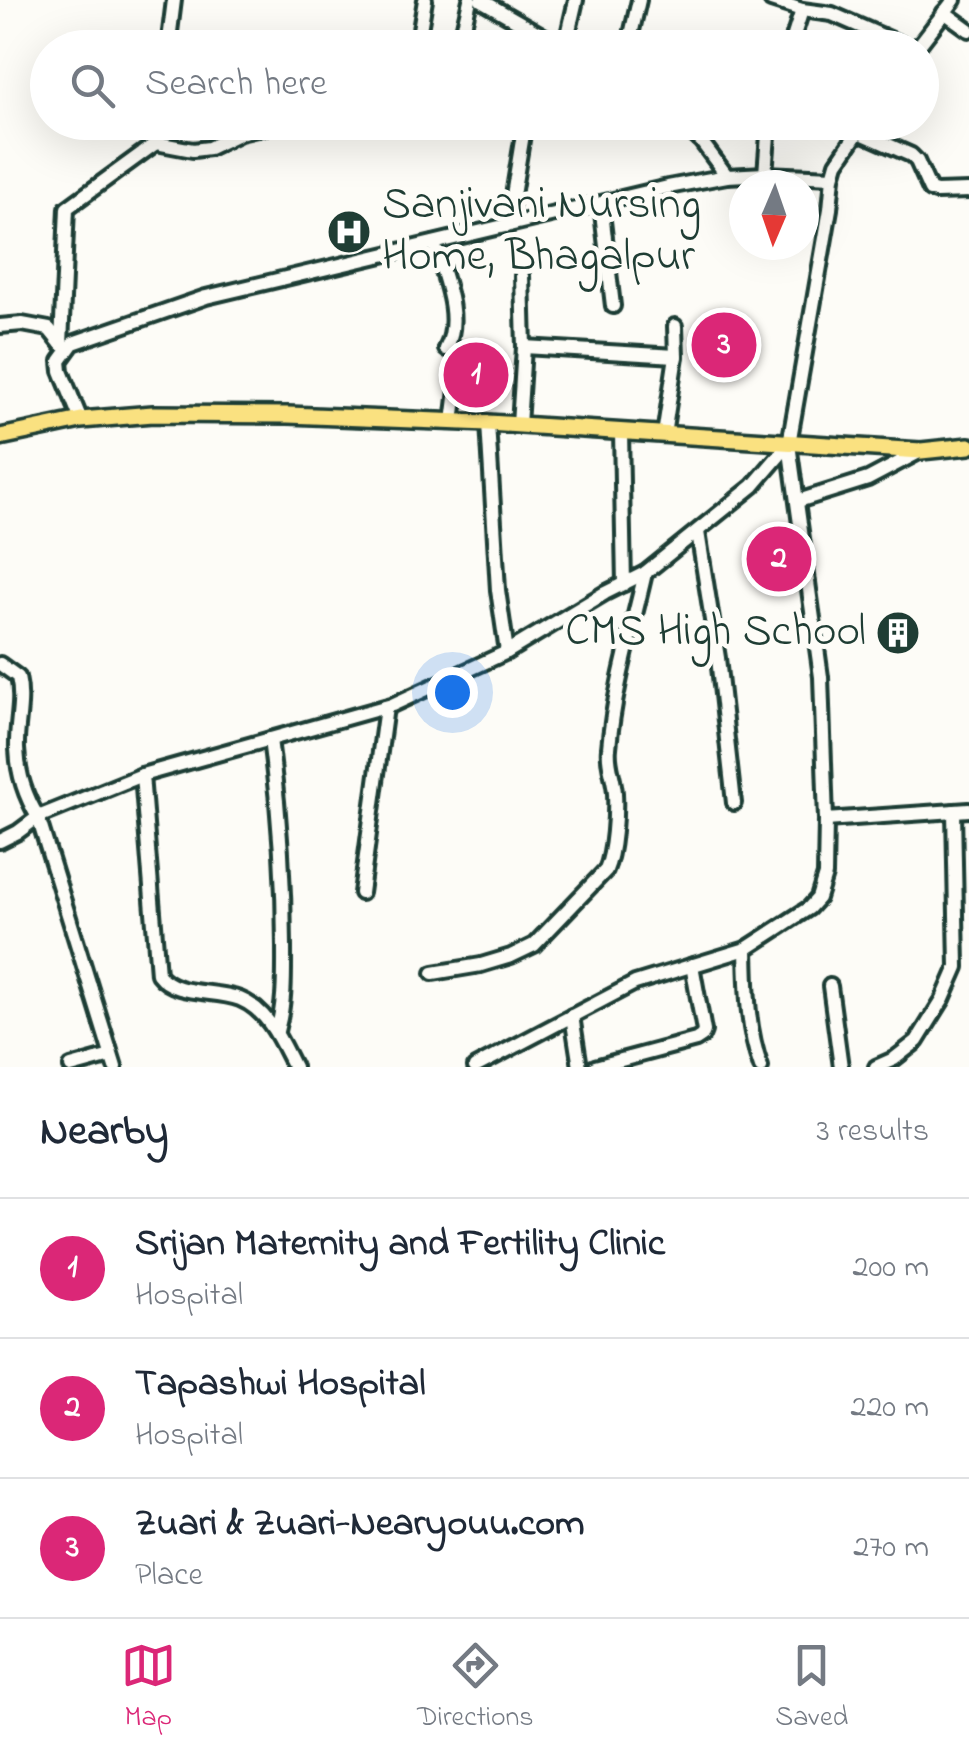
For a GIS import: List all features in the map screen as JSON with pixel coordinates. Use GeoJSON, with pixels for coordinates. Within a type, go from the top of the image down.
{"type":"FeatureCollection","features":[{"type":"Feature","properties":{"kind":"main road"},"geometry":{"type":"LineString","coordinates":[[0,437],[80,420],[153,414],[288,414],[488,422],[921,451],[969,446]]}},
{"type":"Feature","properties":{"kind":"street"},"geometry":{"type":"LineString","coordinates":[[170,30],[174,0]]}},
{"type":"Feature","properties":{"kind":"street"},"geometry":{"type":"LineString","coordinates":[[420,30],[424,0]]}},
{"type":"Feature","properties":{"kind":"street"},"geometry":{"type":"LineString","coordinates":[[462,30],[470,0]]}},
{"type":"Feature","properties":{"kind":"street"},"geometry":{"type":"LineString","coordinates":[[568,30],[576,0]]}},
{"type":"Feature","properties":{"kind":"street"},"geometry":{"type":"LineString","coordinates":[[632,30],[639,0]]}},
{"type":"Feature","properties":{"kind":"street"},"geometry":{"type":"LineString","coordinates":[[771,0],[802,10],[834,7],[878,30]]}},
{"type":"Feature","properties":{"kind":"street"},"geometry":{"type":"LineString","coordinates":[[928,30],[954,0]]}},
{"type":"Feature","properties":{"kind":"street"},"geometry":{"type":"LineString","coordinates":[[484,1],[526,30]]}},
{"type":"Feature","properties":{"kind":"street"},"geometry":{"type":"LineString","coordinates":[[796,30],[802,10]]}},
{"type":"Feature","properties":{"kind":"street"},"geometry":{"type":"LineString","coordinates":[[944,12],[969,30]]}},
{"type":"Feature","properties":{"kind":"street"},"geometry":{"type":"LineString","coordinates":[[80,420],[60,361],[64,347],[67,208],[156,142],[193,150],[224,140]]}},
{"type":"Feature","properties":{"kind":"street"},"geometry":{"type":"LineString","coordinates":[[508,226],[522,140]]}},
{"type":"Feature","properties":{"kind":"street"},"geometry":{"type":"LineString","coordinates":[[64,347],[206,296],[727,176],[700,140]]}},
{"type":"Feature","properties":{"kind":"street"},"geometry":{"type":"LineString","coordinates":[[765,170],[768,140]]}},
{"type":"Feature","properties":{"kind":"street"},"geometry":{"type":"LineString","coordinates":[[475,1067],[635,984],[746,950],[818,898],[825,876],[826,820],[821,677],[789,444],[833,176],[853,140]]}},
{"type":"Feature","properties":{"kind":"street"},"geometry":{"type":"LineString","coordinates":[[884,140],[918,161],[930,190],[969,191]]}},
{"type":"Feature","properties":{"kind":"street"},"geometry":{"type":"LineString","coordinates":[[819,176],[833,176]]}},
{"type":"Feature","properties":{"kind":"street"},"geometry":{"type":"LineString","coordinates":[[601,204],[613,306]]}},
{"type":"Feature","properties":{"kind":"street"},"geometry":{"type":"LineString","coordinates":[[434,243],[453,310],[452,338],[446,349],[462,350],[453,422]]}},
{"type":"Feature","properties":{"kind":"street"},"geometry":{"type":"LineString","coordinates":[[519,425],[524,347],[522,276]]}},
{"type":"Feature","properties":{"kind":"street"},"geometry":{"type":"LineString","coordinates":[[0,326],[22,324],[49,329],[64,347]]}},
{"type":"Feature","properties":{"kind":"street"},"geometry":{"type":"LineString","coordinates":[[664,435],[676,356],[676,326]]}},
{"type":"Feature","properties":{"kind":"street"},"geometry":{"type":"LineString","coordinates":[[524,347],[676,356]]}},
{"type":"Feature","properties":{"kind":"street"},"geometry":{"type":"LineString","coordinates":[[488,422],[498,590],[508,652]]}},
{"type":"Feature","properties":{"kind":"street"},"geometry":{"type":"LineString","coordinates":[[621,432],[624,584]]}},
{"type":"Feature","properties":{"kind":"street"},"geometry":{"type":"LineString","coordinates":[[0,841],[38,818],[142,774],[386,706],[508,652],[645,573],[753,486],[789,444]]}},
{"type":"Feature","properties":{"kind":"street"},"geometry":{"type":"LineString","coordinates":[[798,501],[868,479],[921,451]]}},
{"type":"Feature","properties":{"kind":"street"},"geometry":{"type":"LineString","coordinates":[[698,532],[718,658],[734,802]]}},
{"type":"Feature","properties":{"kind":"street"},"geometry":{"type":"LineString","coordinates":[[433,973],[481,965],[534,946],[606,870],[615,810],[608,747],[645,573]]}},
{"type":"Feature","properties":{"kind":"street"},"geometry":{"type":"LineString","coordinates":[[0,664],[18,677],[22,703],[17,748],[23,790],[38,818],[114,1062],[71,1067]]}},
{"type":"Feature","properties":{"kind":"street"},"geometry":{"type":"LineString","coordinates":[[362,894],[386,706]]}},
{"type":"Feature","properties":{"kind":"street"},"geometry":{"type":"LineString","coordinates":[[270,739],[280,812],[284,922],[284,996],[277,1031]]}},
{"type":"Feature","properties":{"kind":"street"},"geometry":{"type":"LineString","coordinates":[[142,774],[161,980],[172,987],[242,1000],[277,1031],[294,1067]]}},
{"type":"Feature","properties":{"kind":"street"},"geometry":{"type":"LineString","coordinates":[[876,1067],[894,1060],[917,1040],[943,999],[956,967],[954,810]]}},
{"type":"Feature","properties":{"kind":"street"},"geometry":{"type":"LineString","coordinates":[[826,820],[969,810]]}},
{"type":"Feature","properties":{"kind":"street"},"geometry":{"type":"LineString","coordinates":[[746,950],[752,1042],[760,1067]]}},
{"type":"Feature","properties":{"kind":"street"},"geometry":{"type":"LineString","coordinates":[[595,1067],[702,1036],[692,964]]}},
{"type":"Feature","properties":{"kind":"street"},"geometry":{"type":"LineString","coordinates":[[830,986],[841,1067]]}},
{"type":"Feature","properties":{"kind":"street"},"geometry":{"type":"LineString","coordinates":[[572,1016],[580,1067]]}},
{"type":"Feature","properties":{"kind":"place","name":"Sanjivani Nursing Home, Bhagalpur"},"geometry":{"type":"Point","coordinates":[349,232]}},
{"type":"Feature","properties":{"kind":"place","name":"Zuari & Zuari-Nearyouu.com"},"geometry":{"type":"Point","coordinates":[724,345]}},
{"type":"Feature","properties":{"kind":"place","name":"Srijan Maternity and Fertility Clinic"},"geometry":{"type":"Point","coordinates":[476,375]}},
{"type":"Feature","properties":{"kind":"place","name":"Tapashwi Hospital"},"geometry":{"type":"Point","coordinates":[779,559]}},
{"type":"Feature","properties":{"kind":"place","name":"CMS High School"},"geometry":{"type":"Point","coordinates":[898,633]}}]}
